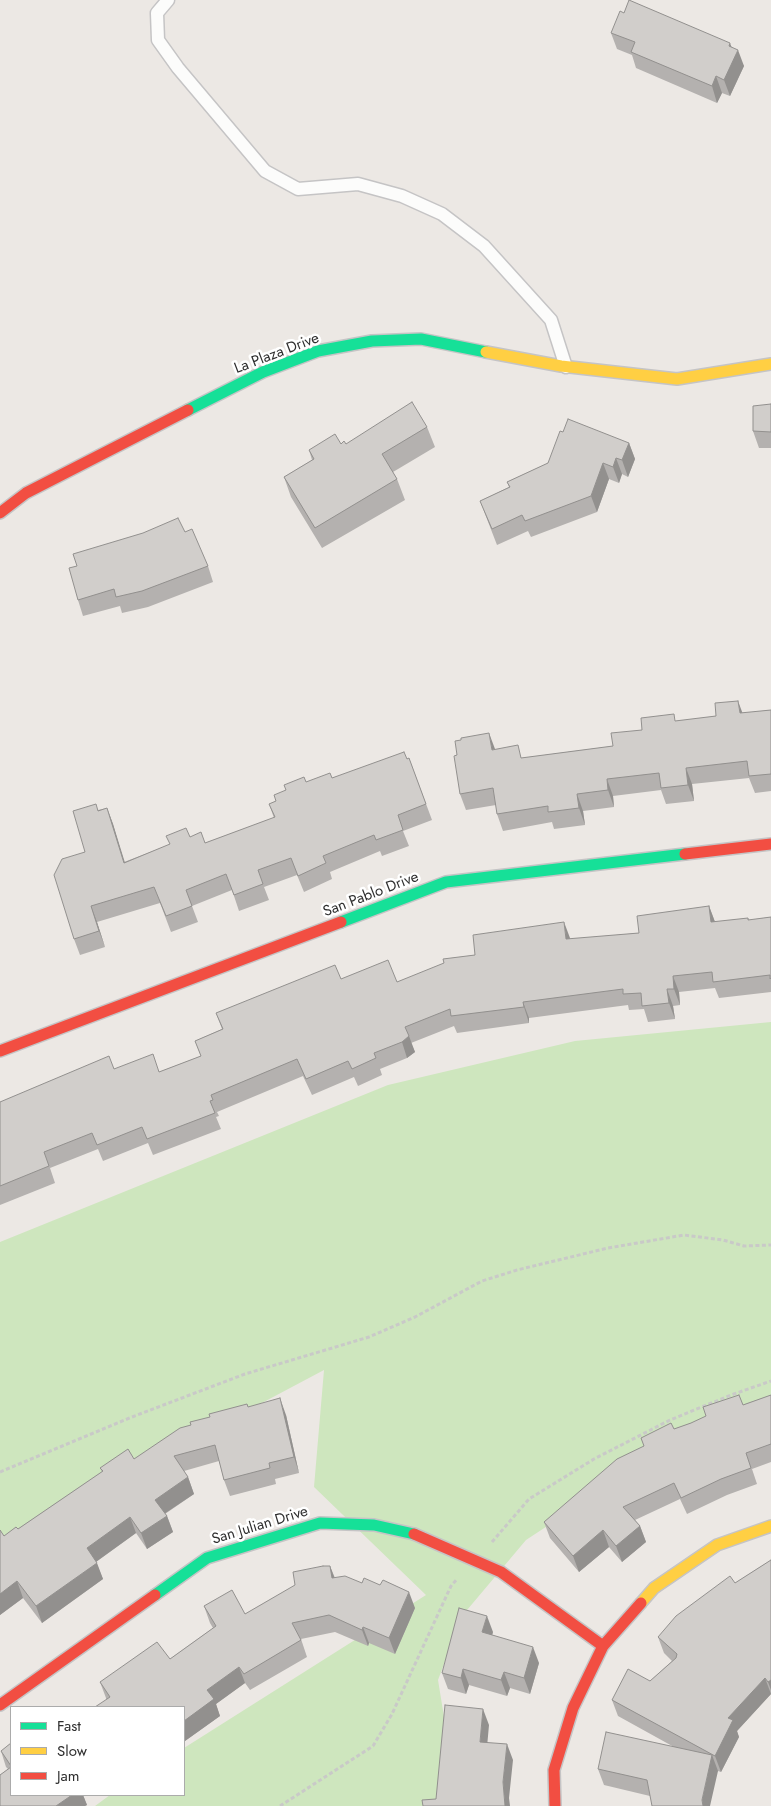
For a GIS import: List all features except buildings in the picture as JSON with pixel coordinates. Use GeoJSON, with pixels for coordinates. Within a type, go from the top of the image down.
{"type":"FeatureCollection","features":[{"type":"Feature","properties":{"kind":"street","name":"La Plaza Drive"},"geometry":{"type":"LineString","coordinates":[[0,513],[26,493],[263,372],[318,352],[372,341],[421,339],[566,366],[677,379],[771,364]]}},
{"type":"Feature","properties":{"kind":"street","name":"San Pablo Drive"},"geometry":{"type":"LineString","coordinates":[[0,1051],[446,882],[771,844]]}},
{"type":"Feature","properties":{"kind":"street","name":"San Julian Drive"},"geometry":{"type":"LineString","coordinates":[[0,1705],[207,1558],[320,1523],[374,1525],[426,1539],[501,1572],[603,1646]]}},
{"type":"Feature","properties":{"kind":"street"},"geometry":{"type":"LineString","coordinates":[[555,1806],[554,1770],[562,1743],[573,1708],[603,1646],[654,1588],[717,1545],[771,1526]]}},
{"type":"Feature","properties":{"kind":"lane"},"geometry":{"type":"LineString","coordinates":[[168,0],[156,13],[158,40],[178,68],[264,171],[298,189],[358,184],[402,196],[442,214],[484,246],[550,320],[566,366]]}},
{"type":"Feature","properties":{"kind":"path"},"geometry":{"type":"LineString","coordinates":[[0,1472],[132,1417],[245,1374],[369,1337],[415,1317],[482,1281],[517,1270],[608,1248],[684,1234],[723,1240],[744,1246],[771,1245]]}},
{"type":"Feature","properties":{"kind":"green space"},"geometry":{"type":"Polygon","coordinates":[[[771,1022],[771,1402],[692,1431],[526,1540],[462,1616],[438,1680],[455,1784],[453,1806],[95,1806],[109,1796],[185,1796],[185,1747],[426,1595],[314,1487],[324,1370],[0,1542],[0,1242],[388,1085],[575,1041],[771,1022]]]}},
{"type":"Feature","properties":{"kind":"traffic: fast"},"geometry":{"type":"LineString","coordinates":[[188,410],[263,372],[318,351],[372,341],[421,339],[486,352]]}},
{"type":"Feature","properties":{"kind":"traffic: fast"},"geometry":{"type":"LineString","coordinates":[[341,922],[446,882],[685,854]]}},
{"type":"Feature","properties":{"kind":"traffic: fast"},"geometry":{"type":"LineString","coordinates":[[155,1595],[207,1558],[320,1523],[374,1525],[414,1534]]}},
{"type":"Feature","properties":{"kind":"traffic: slow"},"geometry":{"type":"LineString","coordinates":[[486,352],[561,366],[677,379],[771,364]]}},
{"type":"Feature","properties":{"kind":"traffic: slow"},"geometry":{"type":"LineString","coordinates":[[641,1603],[654,1588],[717,1545],[771,1526]]}},
{"type":"Feature","properties":{"kind":"traffic: jam"},"geometry":{"type":"LineString","coordinates":[[0,513],[26,493],[188,410]]}},
{"type":"Feature","properties":{"kind":"traffic: jam"},"geometry":{"type":"LineString","coordinates":[[685,854],[771,844]]}},
{"type":"Feature","properties":{"kind":"traffic: jam"},"geometry":{"type":"LineString","coordinates":[[0,1051],[341,922]]}},
{"type":"Feature","properties":{"kind":"traffic: jam"},"geometry":{"type":"LineString","coordinates":[[414,1534],[501,1572],[603,1646]]}},
{"type":"Feature","properties":{"kind":"traffic: jam"},"geometry":{"type":"LineString","coordinates":[[0,1705],[155,1595]]}},
{"type":"Feature","properties":{"kind":"traffic: jam"},"geometry":{"type":"LineString","coordinates":[[555,1806],[554,1770],[573,1708],[603,1646],[641,1603]]}}]}
